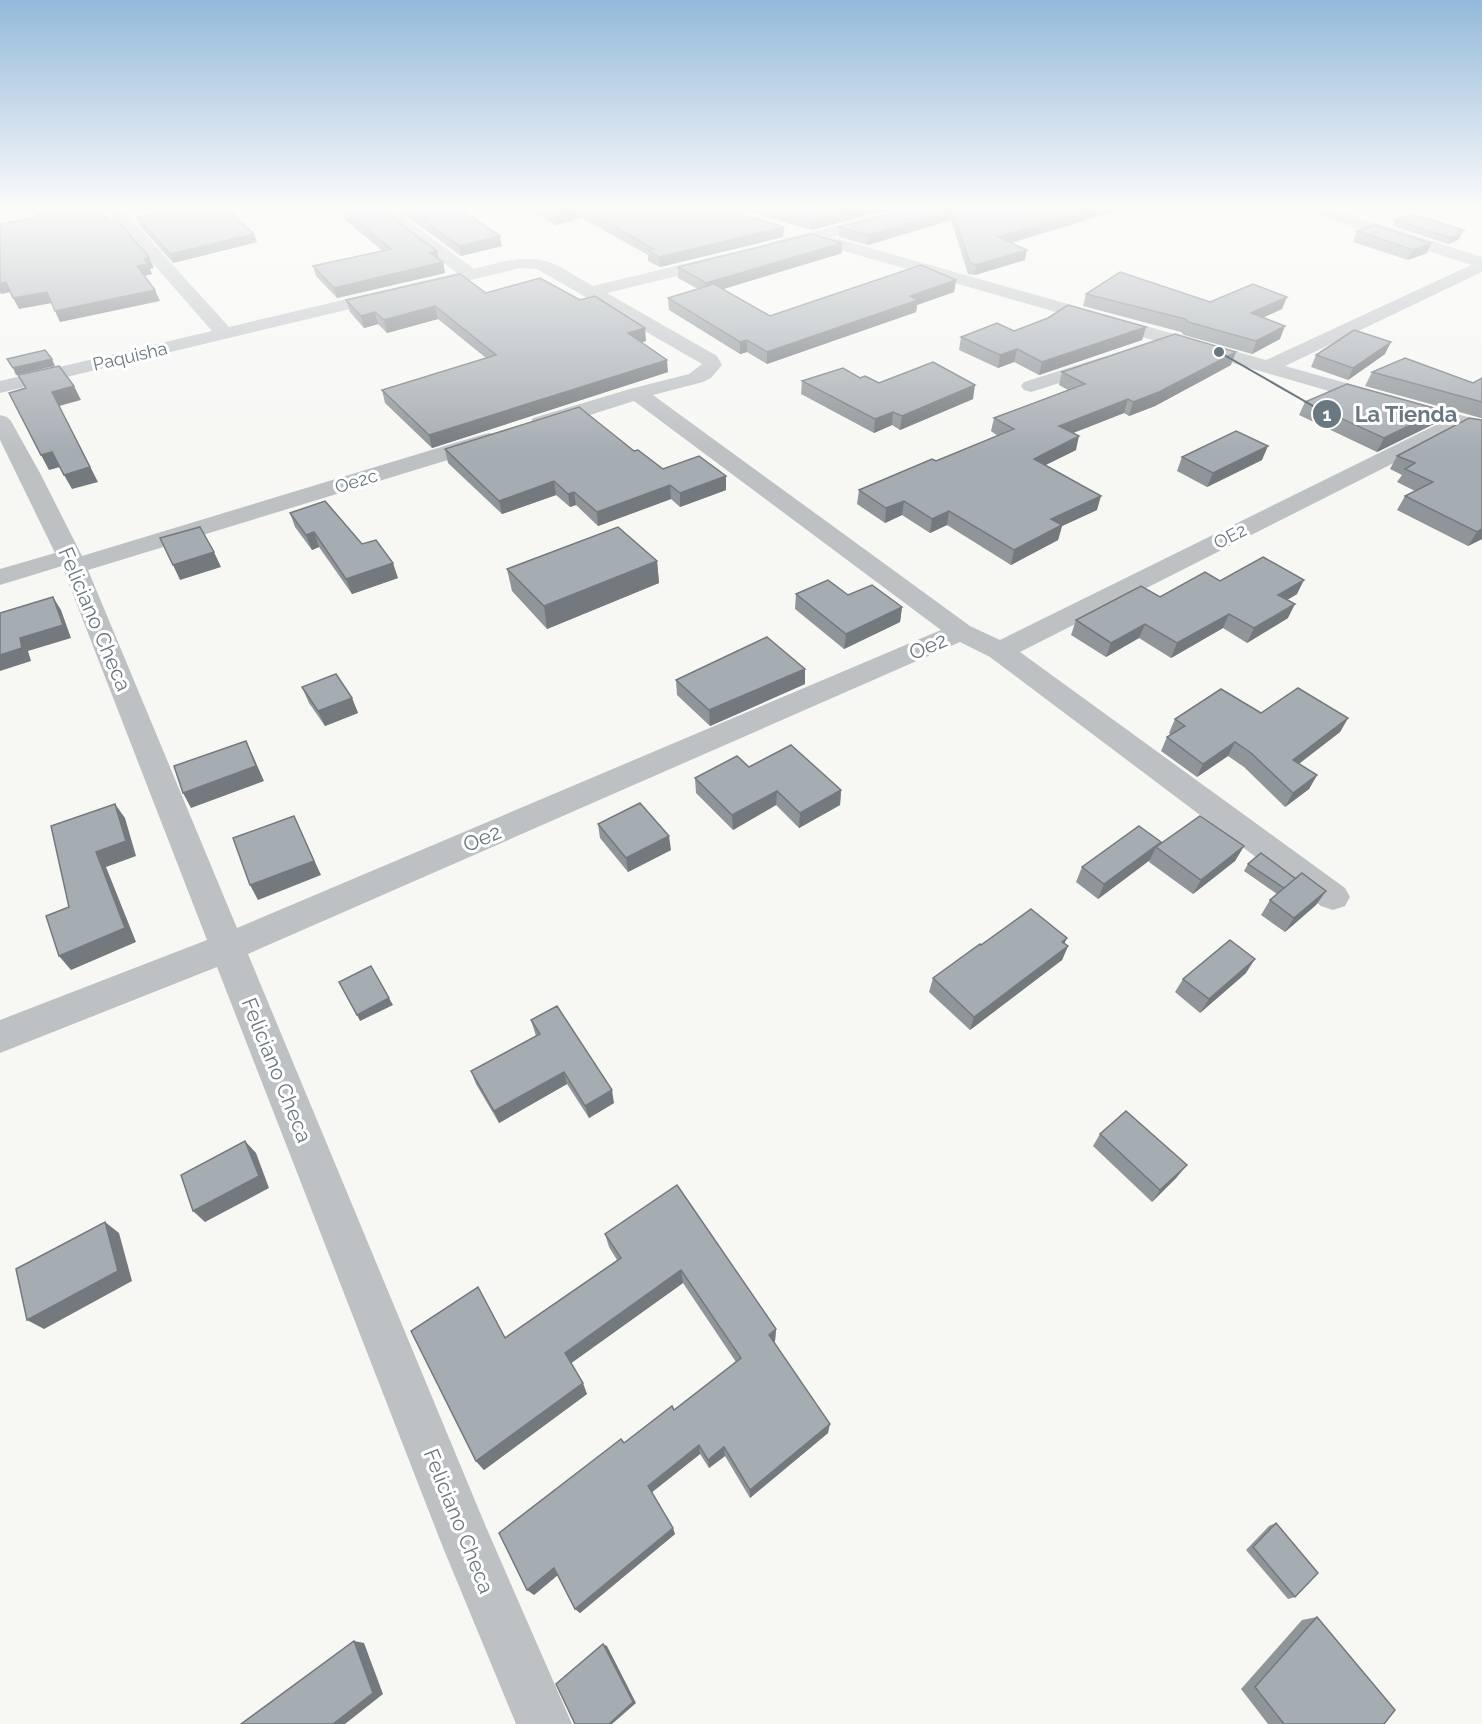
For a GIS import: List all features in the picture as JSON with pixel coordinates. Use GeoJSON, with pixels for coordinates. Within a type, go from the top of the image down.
{"type":"FeatureCollection","features":[{"type":"Feature","properties":{"kind":"street"},"geometry":{"type":"LineString","coordinates":[[187,290],[225,333]]}},
{"type":"Feature","properties":{"kind":"street","name":"Paquisha"},"geometry":{"type":"LineString","coordinates":[[0,387],[402,290]]}},
{"type":"Feature","properties":{"kind":"street","name":"Paquisha"},"geometry":{"type":"LineString","coordinates":[[587,290],[710,360],[711,365],[704,374],[637,393]]}},
{"type":"Feature","properties":{"kind":"street"},"geometry":{"type":"LineString","coordinates":[[591,292],[597,290]]}},
{"type":"Feature","properties":{"kind":"street"},"geometry":{"type":"LineString","coordinates":[[1004,290],[1471,425]]}},
{"type":"Feature","properties":{"kind":"street"},"geometry":{"type":"LineString","coordinates":[[1269,366],[1428,290]]}},
{"type":"Feature","properties":{"kind":"street"},"geometry":{"type":"LineString","coordinates":[[1140,350],[1174,338]]}},
{"type":"Feature","properties":{"kind":"street"},"geometry":{"type":"LineString","coordinates":[[1031,386],[1118,358]]}},
{"type":"Feature","properties":{"kind":"street"},"geometry":{"type":"LineString","coordinates":[[637,393],[961,632],[1000,651],[1333,897]]}},
{"type":"Feature","properties":{"kind":"street","name":"Oe2c"},"geometry":{"type":"LineString","coordinates":[[0,577],[72,561],[520,430],[637,393]]}},
{"type":"Feature","properties":{"kind":"street","name":"Feliciano Checa"},"geometry":{"type":"LineString","coordinates":[[0,421],[29,473],[72,561],[468,1545],[544,1724]]}},
{"type":"Feature","properties":{"kind":"street","name":"OE2"},"geometry":{"type":"LineString","coordinates":[[1000,651],[1471,425]]}},
{"type":"Feature","properties":{"kind":"street","name":"Oe2"},"geometry":{"type":"LineString","coordinates":[[0,1037],[228,946],[961,632]]}},
{"type":"Feature","properties":{"kind":"building"},"geometry":{"type":"Polygon","coordinates":[[[10,290],[153,290],[55,311],[47,292],[13,298],[10,290]]]}},
{"type":"Feature","properties":{"kind":"building"},"geometry":{"type":"Polygon","coordinates":[[[388,290],[483,290],[486,293],[495,290],[563,290],[580,300],[595,296],[645,328],[628,333],[667,360],[429,435],[382,390],[496,355],[435,306],[384,320],[375,312],[361,316],[346,300],[388,290]]]}},
{"type":"Feature","properties":{"kind":"building"},"geometry":{"type":"Polygon","coordinates":[[[693,290],[725,290],[770,316],[846,290],[926,290],[910,296],[918,300],[767,352],[747,340],[740,342],[668,298],[693,290]]]}},
{"type":"Feature","properties":{"kind":"building"},"geometry":{"type":"Polygon","coordinates":[[[1091,290],[1175,290],[1210,302],[1238,290],[1270,290],[1287,297],[1251,313],[1285,326],[1256,341],[1188,322],[1185,319],[1086,294],[1091,290]]]}},
{"type":"Feature","properties":{"kind":"building"},"geometry":{"type":"Polygon","coordinates":[[[1068,305],[1146,327],[1042,362],[1017,349],[1000,355],[961,337],[997,323],[1014,331],[1048,318],[1068,305]]]}},
{"type":"Feature","properties":{"kind":"building"},"geometry":{"type":"Polygon","coordinates":[[[1354,330],[1391,342],[1353,368],[1316,355],[1354,330]]]}},
{"type":"Feature","properties":{"kind":"building"},"geometry":{"type":"Polygon","coordinates":[[[1175,334],[1236,352],[1159,392],[1133,402],[1128,399],[1059,426],[1079,436],[1034,459],[1101,496],[1051,519],[1062,525],[1014,550],[949,511],[932,519],[904,501],[886,508],[859,490],[932,459],[936,461],[1014,429],[994,418],[1085,384],[1062,372],[1175,334]]]}},
{"type":"Feature","properties":{"kind":"building"},"geometry":{"type":"Polygon","coordinates":[[[45,350],[52,359],[13,368],[7,359],[45,350]]]}},
{"type":"Feature","properties":{"kind":"building"},"geometry":{"type":"Polygon","coordinates":[[[1405,358],[1473,383],[1482,378],[1482,402],[1372,372],[1405,358]]]}},
{"type":"Feature","properties":{"kind":"building"},"geometry":{"type":"Polygon","coordinates":[[[933,362],[975,385],[902,416],[893,412],[875,419],[802,381],[843,368],[860,378],[865,376],[879,383],[933,362]]]}},
{"type":"Feature","properties":{"kind":"building"},"geometry":{"type":"Polygon","coordinates":[[[59,366],[74,386],[52,392],[90,467],[64,475],[52,452],[41,455],[9,393],[26,388],[18,375],[59,366]]]}},
{"type":"Feature","properties":{"kind":"building"},"geometry":{"type":"Polygon","coordinates":[[[1347,384],[1441,410],[1384,438],[1305,402],[1347,384]]]}},
{"type":"Feature","properties":{"kind":"building"},"geometry":{"type":"Polygon","coordinates":[[[579,407],[634,451],[638,450],[663,469],[699,456],[726,476],[680,493],[670,485],[597,512],[574,492],[568,494],[554,481],[499,501],[445,449],[579,407]]]}},
{"type":"Feature","properties":{"kind":"building"},"geometry":{"type":"Polygon","coordinates":[[[1469,418],[1482,420],[1482,529],[1477,532],[1405,496],[1433,482],[1405,469],[1415,463],[1397,456],[1469,418]]]}},
{"type":"Feature","properties":{"kind":"building"},"geometry":{"type":"Polygon","coordinates":[[[1236,431],[1268,446],[1213,473],[1182,457],[1236,431]]]}},
{"type":"Feature","properties":{"kind":"building"},"geometry":{"type":"Polygon","coordinates":[[[325,501],[362,544],[376,540],[393,563],[346,579],[314,532],[306,535],[290,513],[325,501]]]}},
{"type":"Feature","properties":{"kind":"building"},"geometry":{"type":"Polygon","coordinates":[[[200,527],[214,552],[173,565],[160,538],[200,527]]]}},
{"type":"Feature","properties":{"kind":"building"},"geometry":{"type":"Polygon","coordinates":[[[618,527],[657,561],[544,606],[507,569],[618,527]]]}},
{"type":"Feature","properties":{"kind":"building"},"geometry":{"type":"Polygon","coordinates":[[[1263,557],[1304,580],[1278,595],[1295,604],[1254,628],[1229,614],[1177,643],[1145,624],[1111,643],[1076,620],[1141,586],[1160,597],[1205,572],[1220,581],[1263,557]]]}},
{"type":"Feature","properties":{"kind":"building"},"geometry":{"type":"Polygon","coordinates":[[[828,580],[848,595],[872,585],[902,607],[846,634],[796,594],[828,580]]]}},
{"type":"Feature","properties":{"kind":"building"},"geometry":{"type":"Polygon","coordinates":[[[53,597],[63,625],[20,638],[22,648],[0,655],[0,613],[53,597]]]}},
{"type":"Feature","properties":{"kind":"building"},"geometry":{"type":"Polygon","coordinates":[[[767,637],[805,669],[709,710],[676,680],[767,637]]]}},
{"type":"Feature","properties":{"kind":"building"},"geometry":{"type":"Polygon","coordinates":[[[336,674],[352,698],[318,711],[302,687],[336,674]]]}},
{"type":"Feature","properties":{"kind":"building"},"geometry":{"type":"Polygon","coordinates":[[[1298,688],[1348,718],[1293,760],[1317,775],[1293,793],[1251,753],[1235,742],[1203,764],[1167,737],[1185,726],[1175,719],[1221,689],[1261,713],[1298,688]]]}},
{"type":"Feature","properties":{"kind":"building"},"geometry":{"type":"Polygon","coordinates":[[[246,741],[256,766],[183,793],[174,766],[246,741]]]}},
{"type":"Feature","properties":{"kind":"building"},"geometry":{"type":"Polygon","coordinates":[[[791,745],[841,790],[800,813],[777,791],[732,815],[695,778],[737,756],[749,767],[791,745]]]}},
{"type":"Feature","properties":{"kind":"building"},"geometry":{"type":"Polygon","coordinates":[[[640,803],[669,836],[626,858],[598,824],[640,803]]]}},
{"type":"Feature","properties":{"kind":"building"},"geometry":{"type":"Polygon","coordinates":[[[115,804],[126,841],[96,852],[125,928],[59,956],[46,916],[69,907],[51,826],[115,804]]]}},
{"type":"Feature","properties":{"kind":"building"},"geometry":{"type":"Polygon","coordinates":[[[294,816],[314,861],[250,885],[233,838],[294,816]]]}},
{"type":"Feature","properties":{"kind":"building"},"geometry":{"type":"Polygon","coordinates":[[[1200,816],[1244,846],[1201,880],[1156,847],[1200,816]]]}},
{"type":"Feature","properties":{"kind":"building"},"geometry":{"type":"Polygon","coordinates":[[[1139,826],[1161,842],[1104,884],[1082,867],[1139,826]]]}},
{"type":"Feature","properties":{"kind":"building"},"geometry":{"type":"Polygon","coordinates":[[[1261,853],[1296,879],[1284,888],[1248,864],[1261,853]]]}},
{"type":"Feature","properties":{"kind":"building"},"geometry":{"type":"Polygon","coordinates":[[[1302,873],[1326,891],[1294,918],[1270,900],[1302,873]]]}},
{"type":"Feature","properties":{"kind":"building"},"geometry":{"type":"Polygon","coordinates":[[[1031,909],[1067,938],[1062,942],[1068,946],[974,1017],[933,978],[1031,909]]]}},
{"type":"Feature","properties":{"kind":"building"},"geometry":{"type":"Polygon","coordinates":[[[1230,940],[1255,959],[1209,999],[1183,979],[1230,940]]]}},
{"type":"Feature","properties":{"kind":"building"},"geometry":{"type":"Polygon","coordinates":[[[371,966],[389,998],[357,1015],[339,982],[371,966]]]}},
{"type":"Feature","properties":{"kind":"building"},"geometry":{"type":"Polygon","coordinates":[[[557,1006],[612,1090],[585,1106],[564,1072],[494,1111],[471,1071],[540,1034],[531,1020],[557,1006]]]}},
{"type":"Feature","properties":{"kind":"building"},"geometry":{"type":"Polygon","coordinates":[[[1126,1111],[1187,1165],[1160,1190],[1100,1134],[1126,1111]]]}},
{"type":"Feature","properties":{"kind":"building"},"geometry":{"type":"Polygon","coordinates":[[[245,1141],[259,1176],[193,1211],[181,1175],[245,1141]]]}},
{"type":"Feature","properties":{"kind":"building"},"geometry":{"type":"Polygon","coordinates":[[[677,1185],[776,1329],[769,1335],[830,1424],[750,1490],[724,1447],[708,1460],[699,1445],[648,1486],[673,1528],[575,1609],[554,1568],[527,1590],[499,1533],[621,1439],[624,1443],[672,1406],[674,1410],[741,1358],[681,1270],[565,1353],[583,1383],[476,1461],[411,1331],[478,1287],[505,1338],[621,1258],[605,1234],[677,1185]]]}},
{"type":"Feature","properties":{"kind":"building"},"geometry":{"type":"Polygon","coordinates":[[[105,1222],[118,1271],[27,1320],[16,1269],[105,1222]]]}},
{"type":"Feature","properties":{"kind":"building"},"geometry":{"type":"Polygon","coordinates":[[[1276,1523],[1318,1573],[1295,1597],[1253,1547],[1276,1523]]]}},
{"type":"Feature","properties":{"kind":"building"},"geometry":{"type":"Polygon","coordinates":[[[1317,1617],[1395,1710],[1384,1724],[1284,1724],[1255,1687],[1317,1617]]]}},
{"type":"Feature","properties":{"kind":"building"},"geometry":{"type":"Polygon","coordinates":[[[354,1641],[373,1693],[333,1724],[241,1724],[354,1641]]]}},
{"type":"Feature","properties":{"kind":"building"},"geometry":{"type":"Polygon","coordinates":[[[603,1644],[633,1702],[609,1724],[575,1724],[556,1684],[603,1644]]]}},
{"type":"Feature","properties":{"kind":"place","name":"La Tienda"},"geometry":{"type":"Point","coordinates":[1219,352]}}]}
